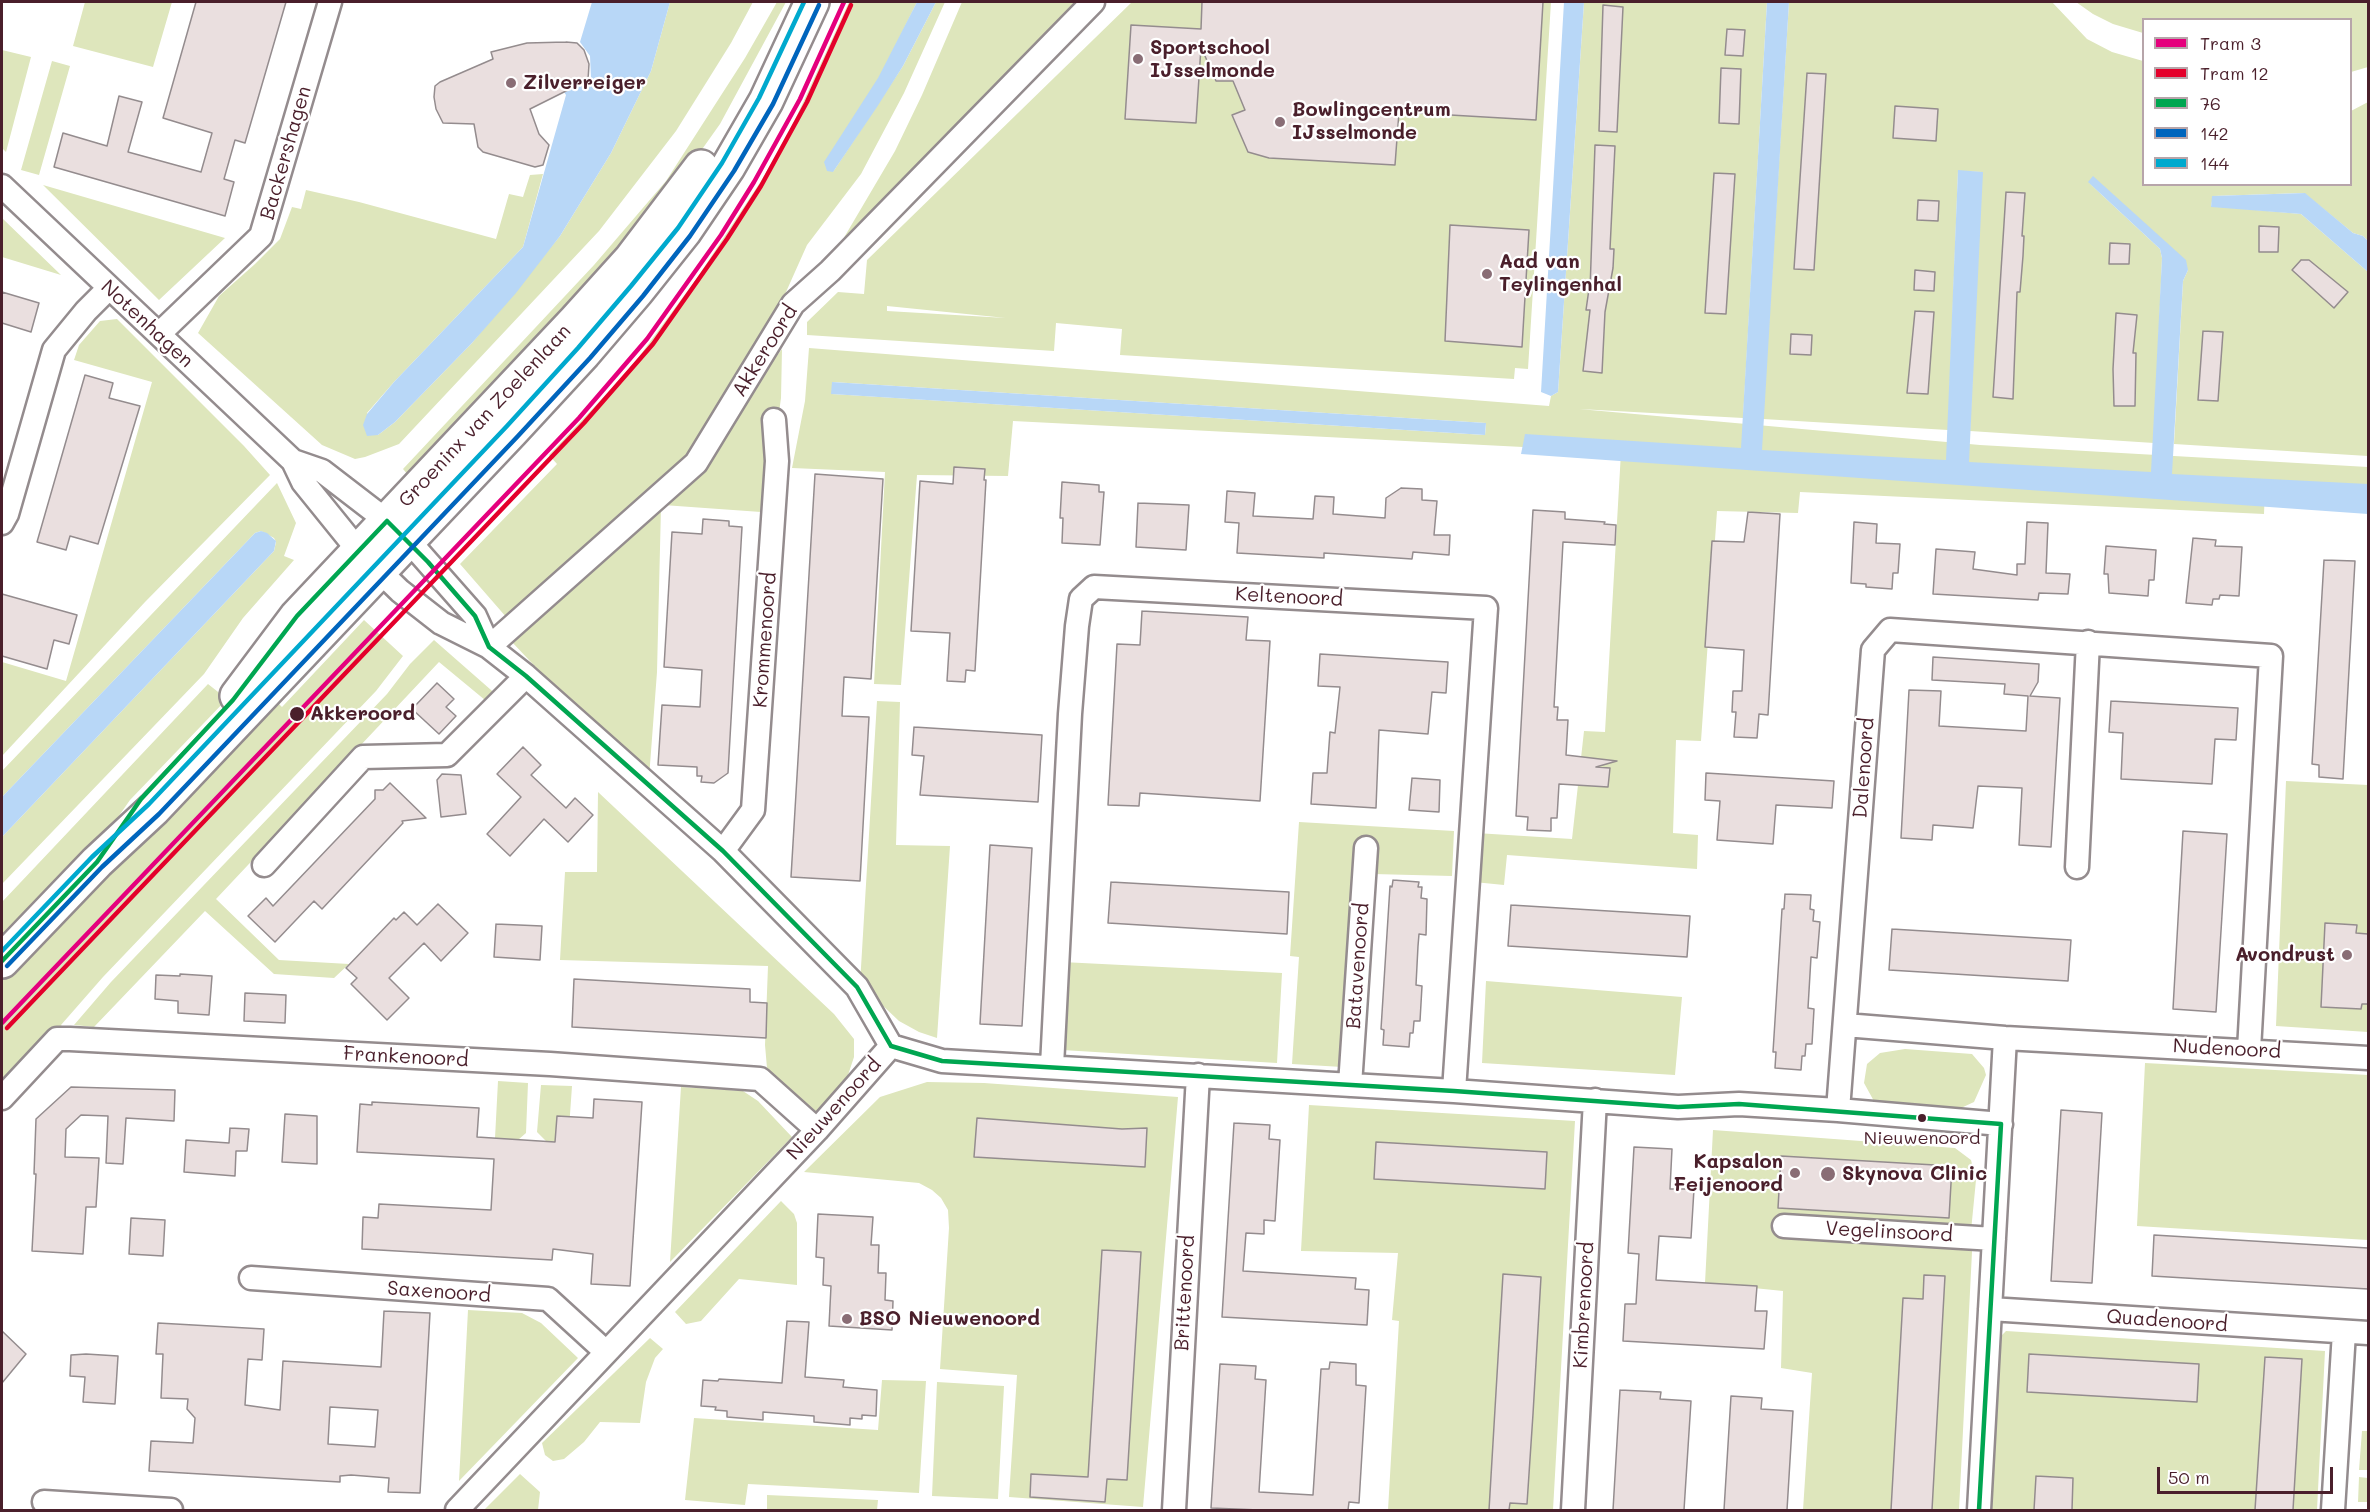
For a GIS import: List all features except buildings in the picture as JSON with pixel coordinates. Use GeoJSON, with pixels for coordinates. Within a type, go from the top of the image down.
{"type":"FeatureCollection","features":[{"type":"Feature","properties":{"kind":"main road","name":"Groeninx van Zoelenlaan"},"geometry":{"type":"LineString","coordinates":[[2,961],[97,862],[154,809],[631,259],[713,150],[752,86],[795,2]]}},
{"type":"Feature","properties":{"kind":"main road","name":"Groeninx van Zoelenlaan"},"geometry":{"type":"LineString","coordinates":[[397,530],[584,353],[684,232],[728,166],[766,101],[812,2]]}},
{"type":"Feature","properties":{"kind":"street","name":"Backershagen"},"geometry":{"type":"LineString","coordinates":[[159,334],[261,236],[330,2]]}},
{"type":"Feature","properties":{"kind":"street","name":"Akkeroord"},"geometry":{"type":"LineString","coordinates":[[489,647],[696,463],[793,304],[830,271],[1093,2]]}},
{"type":"Feature","properties":{"kind":"street","name":"Notenhagen"},"geometry":{"type":"LineString","coordinates":[[2,186],[293,461],[303,482],[369,561]]}},
{"type":"Feature","properties":{"kind":"street"},"geometry":{"type":"LineString","coordinates":[[2,523],[7,514],[54,350],[109,288]]}},
{"type":"Feature","properties":{"kind":"street","name":"Krommenoord"},"geometry":{"type":"LineString","coordinates":[[723,851],[753,810],[777,461],[774,420]]}},
{"type":"Feature","properties":{"kind":"street","name":"Notenhagen"},"geometry":{"type":"LineString","coordinates":[[293,461],[322,471],[397,530]]}},
{"type":"Feature","properties":{"kind":"street"},"geometry":{"type":"LineString","coordinates":[[397,530],[475,616],[489,647]]}},
{"type":"Feature","properties":{"kind":"street"},"geometry":{"type":"LineString","coordinates":[[369,561],[400,591],[441,622],[489,647],[526,676],[723,851],[857,987],[891,1046]]}},
{"type":"Feature","properties":{"kind":"street","name":"Keltenoord"},"geometry":{"type":"LineString","coordinates":[[1052,1066],[1070,714],[1081,599],[1094,587],[1486,608],[1454,1090]]}},
{"type":"Feature","properties":{"kind":"street","name":"Dalenoord"},"geometry":{"type":"LineString","coordinates":[[1838,1110],[1873,650],[1890,630],[2271,656],[2249,1050]]}},
{"type":"Feature","properties":{"kind":"street"},"geometry":{"type":"LineString","coordinates":[[2077,867],[2088,642]]}},
{"type":"Feature","properties":{"kind":"street"},"geometry":{"type":"LineString","coordinates":[[264,865],[363,758],[447,755],[526,676]]}},
{"type":"Feature","properties":{"kind":"street","name":"Batavenoord"},"geometry":{"type":"LineString","coordinates":[[1350,1085],[1366,848]]}},
{"type":"Feature","properties":{"kind":"street"},"geometry":{"type":"LineString","coordinates":[[1845,1024],[2005,1038],[1979,1510]]}},
{"type":"Feature","properties":{"kind":"street","name":"Nudenoord"},"geometry":{"type":"LineString","coordinates":[[2005,1038],[2368,1058]]}},
{"type":"Feature","properties":{"kind":"street","name":"Frankenoord"},"geometry":{"type":"LineString","coordinates":[[2,1098],[57,1039],[64,1039],[550,1064],[760,1079],[817,1130]]}},
{"type":"Feature","properties":{"kind":"street","name":"Nieuwenoord"},"geometry":{"type":"LineString","coordinates":[[457,1510],[817,1130],[891,1046],[942,1061],[1454,1090],[1678,1107],[1739,1104],[2001,1124]]}},
{"type":"Feature","properties":{"kind":"street","name":"Brittenoord"},"geometry":{"type":"LineString","coordinates":[[1173,1510],[1198,1076]]}},
{"type":"Feature","properties":{"kind":"street","name":"Kimbrenoord"},"geometry":{"type":"LineString","coordinates":[[1573,1510],[1595,1100]]}},
{"type":"Feature","properties":{"kind":"street","name":"Vegelinsoord"},"geometry":{"type":"LineString","coordinates":[[1784,1226],[1994,1239]]}},
{"type":"Feature","properties":{"kind":"street","name":"Saxenoord"},"geometry":{"type":"LineString","coordinates":[[251,1278],[548,1299],[606,1352]]}},
{"type":"Feature","properties":{"kind":"street","name":"Quadenoord"},"geometry":{"type":"LineString","coordinates":[[1990,1310],[2368,1333]]}},
{"type":"Feature","properties":{"kind":"street"},"geometry":{"type":"LineString","coordinates":[[2333,1510],[2344,1332]]}},
{"type":"Feature","properties":{"kind":"street"},"geometry":{"type":"LineString","coordinates":[[44,1502],[171,1510]]}},
{"type":"Feature","properties":{"kind":"green space"},"geometry":{"type":"Polygon","coordinates":[[[85,2],[172,2],[153,67],[73,46],[85,2]]]}},
{"type":"Feature","properties":{"kind":"green space"},"geometry":{"type":"Polygon","coordinates":[[[670,2],[753,2],[731,43],[676,131],[599,231],[399,444],[355,459],[322,445],[198,333],[219,296],[280,239],[292,207],[301,209],[306,190],[496,239],[509,194],[523,197],[530,175],[543,174],[523,247],[367,413],[378,435],[395,422],[472,343],[560,236],[611,153],[651,71],[670,2]]]}},
{"type":"Feature","properties":{"kind":"green space"},"geometry":{"type":"Polygon","coordinates":[[[777,2],[786,2],[720,124],[654,217],[413,481],[403,469],[594,265],[666,181],[745,58],[777,2]]]}},
{"type":"Feature","properties":{"kind":"green space"},"geometry":{"type":"Polygon","coordinates":[[[849,2],[917,2],[833,172],[903,66],[936,2],[945,2],[904,93],[861,174],[807,245],[782,301],[686,460],[507,618],[460,564],[557,464],[549,455],[630,369],[697,278],[761,181],[789,133],[849,2]]]}},
{"type":"Feature","properties":{"kind":"green space"},"geometry":{"type":"Polygon","coordinates":[[[962,2],[1096,2],[819,280],[895,151],[962,2]]]}},
{"type":"Feature","properties":{"kind":"green space"},"geometry":{"type":"Polygon","coordinates":[[[1132,2],[1551,2],[1528,369],[1515,368],[1514,379],[1120,355],[1122,329],[1056,323],[1054,351],[807,335],[807,322],[838,292],[864,294],[867,260],[1132,2]],[[887,306],[887,311],[1006,318],[887,306]]]}},
{"type":"Feature","properties":{"kind":"green space"},"geometry":{"type":"Polygon","coordinates":[[[1584,2],[1767,2],[1743,418],[1579,409],[1980,445],[2368,467],[2368,492],[2265,487],[2264,514],[1800,492],[1798,513],[1717,511],[1701,741],[1676,740],[1673,833],[1698,835],[1697,869],[1507,855],[1504,885],[1474,882],[1476,833],[1572,839],[1584,731],[1605,732],[1621,452],[1013,421],[1008,476],[917,475],[901,685],[874,684],[885,472],[792,468],[805,401],[809,348],[1549,406],[1551,396],[1558,392],[1584,2]],[[832,382],[832,394],[1485,435],[1486,423],[832,382]]]}},
{"type":"Feature","properties":{"kind":"green space"},"geometry":{"type":"Polygon","coordinates":[[[1789,2],[2052,2],[2087,39],[2112,52],[2142,61],[2142,186],[2352,186],[2352,110],[2368,102],[2368,241],[2363,236],[2353,233],[2304,193],[2213,196],[2211,206],[2301,214],[2368,272],[2368,456],[2174,444],[2183,281],[2188,270],[2088,182],[2160,249],[2162,258],[2154,443],[1970,431],[1982,172],[1958,171],[1948,430],[1763,419],[1789,2]]]}},
{"type":"Feature","properties":{"kind":"green space"},"geometry":{"type":"Polygon","coordinates":[[[2076,2],[2368,2],[2368,67],[2352,72],[2352,18],[2142,18],[2142,33],[2113,24],[2076,2]]]}},
{"type":"Feature","properties":{"kind":"green space"},"geometry":{"type":"Polygon","coordinates":[[[2,50],[31,57],[6,152],[2,148],[2,50]]]}},
{"type":"Feature","properties":{"kind":"green space"},"geometry":{"type":"Polygon","coordinates":[[[52,61],[70,66],[39,175],[21,170],[52,61]]]}},
{"type":"Feature","properties":{"kind":"green space"},"geometry":{"type":"Polygon","coordinates":[[[43,185],[225,238],[159,300],[43,185]]]}},
{"type":"Feature","properties":{"kind":"green space"},"geometry":{"type":"Polygon","coordinates":[[[2,218],[61,275],[2,257],[2,218]]]}},
{"type":"Feature","properties":{"kind":"green space"},"geometry":{"type":"Polygon","coordinates":[[[117,319],[270,475],[145,602],[2,756],[2,662],[66,681],[152,382],[74,360],[79,345],[100,321],[117,319]]]}},
{"type":"Feature","properties":{"kind":"green space"},"geometry":{"type":"Polygon","coordinates":[[[782,349],[781,398],[778,420],[770,420],[761,512],[663,505],[782,349]]]}},
{"type":"Feature","properties":{"kind":"green space"},"geometry":{"type":"Polygon","coordinates":[[[277,483],[296,523],[284,556],[294,560],[243,618],[204,674],[2,884],[2,837],[274,551],[276,542],[274,538],[261,531],[255,533],[2,797],[2,771],[277,483]]]}},
{"type":"Feature","properties":{"kind":"green space"},"geometry":{"type":"Polygon","coordinates":[[[661,507],[657,672],[649,778],[580,714],[511,641],[661,507]]]}},
{"type":"Feature","properties":{"kind":"green space"},"geometry":{"type":"Polygon","coordinates":[[[364,620],[403,656],[376,691],[103,977],[61,1025],[65,1031],[2,1084],[2,981],[271,696],[282,707],[364,620]]]}},
{"type":"Feature","properties":{"kind":"green space"},"geometry":{"type":"Polygon","coordinates":[[[434,640],[499,697],[491,705],[439,662],[216,899],[279,960],[349,964],[334,978],[274,974],[205,911],[94,1027],[74,1025],[111,982],[387,694],[410,664],[434,640]]]}},
{"type":"Feature","properties":{"kind":"green space"},"geometry":{"type":"Polygon","coordinates":[[[208,684],[227,699],[130,800],[102,840],[2,945],[2,902],[208,684]]]}},
{"type":"Feature","properties":{"kind":"green space"},"geometry":{"type":"Polygon","coordinates":[[[877,701],[900,702],[896,845],[950,846],[937,1038],[919,1032],[899,1021],[860,984],[877,701]]]}},
{"type":"Feature","properties":{"kind":"green space"},"geometry":{"type":"Polygon","coordinates":[[[2286,781],[2368,785],[2368,1032],[2276,1026],[2286,781]]]}},
{"type":"Feature","properties":{"kind":"green space"},"geometry":{"type":"Polygon","coordinates":[[[598,792],[834,1014],[854,1039],[854,1057],[847,1078],[816,1112],[767,1068],[765,1045],[768,966],[560,960],[565,872],[597,872],[598,792]]]}},
{"type":"Feature","properties":{"kind":"green space"},"geometry":{"type":"Polygon","coordinates":[[[1299,822],[1454,831],[1452,876],[1373,874],[1359,1068],[1292,1064],[1299,957],[1290,956],[1299,822]]]}},
{"type":"Feature","properties":{"kind":"green space"},"geometry":{"type":"Polygon","coordinates":[[[1062,962],[1282,973],[1277,1063],[1062,1050],[1062,962]]]}},
{"type":"Feature","properties":{"kind":"green space"},"geometry":{"type":"Polygon","coordinates":[[[1486,981],[1682,997],[1675,1075],[1482,1063],[1486,981]]]}},
{"type":"Feature","properties":{"kind":"green space"},"geometry":{"type":"Polygon","coordinates":[[[1905,1049],[1972,1054],[1984,1068],[1986,1075],[1974,1102],[1961,1108],[1875,1103],[1864,1083],[1867,1064],[1880,1053],[1905,1049]]]}},
{"type":"Feature","properties":{"kind":"green space"},"geometry":{"type":"Polygon","coordinates":[[[2145,1063],[2368,1075],[2368,1240],[2137,1226],[2145,1063]]]}},
{"type":"Feature","properties":{"kind":"green space"},"geometry":{"type":"Polygon","coordinates":[[[498,1081],[528,1083],[526,1133],[518,1140],[495,1138],[498,1081]]]}},
{"type":"Feature","properties":{"kind":"green space"},"geometry":{"type":"Polygon","coordinates":[[[927,1082],[984,1083],[1178,1097],[1143,1507],[1009,1497],[1017,1375],[940,1369],[949,1228],[948,1210],[941,1198],[919,1183],[804,1172],[880,1097],[927,1082]]]}},
{"type":"Feature","properties":{"kind":"green space"},"geometry":{"type":"Polygon","coordinates":[[[541,1085],[572,1086],[568,1143],[546,1141],[537,1132],[541,1085]]]}},
{"type":"Feature","properties":{"kind":"green space"},"geometry":{"type":"Polygon","coordinates":[[[681,1087],[743,1091],[758,1101],[792,1137],[670,1262],[681,1087]]]}},
{"type":"Feature","properties":{"kind":"green space"},"geometry":{"type":"Polygon","coordinates":[[[1309,1105],[1575,1121],[1553,1510],[1388,1510],[1399,1321],[1392,1320],[1398,1253],[1301,1251],[1309,1105]]]}},
{"type":"Feature","properties":{"kind":"green space"},"geometry":{"type":"Polygon","coordinates":[[[1713,1130],[1955,1148],[1971,1160],[1976,1180],[1971,1231],[1972,1252],[1959,1510],[1803,1510],[1812,1373],[1781,1368],[1783,1291],[1705,1283],[1713,1130]]]}},
{"type":"Feature","properties":{"kind":"green space"},"geometry":{"type":"Polygon","coordinates":[[[781,1201],[794,1214],[797,1223],[797,1285],[739,1279],[701,1321],[686,1324],[675,1312],[781,1201]]]}},
{"type":"Feature","properties":{"kind":"green space"},"geometry":{"type":"Polygon","coordinates":[[[468,1310],[522,1313],[541,1323],[578,1358],[459,1481],[468,1310]]]}},
{"type":"Feature","properties":{"kind":"green space"},"geometry":{"type":"Polygon","coordinates":[[[2006,1331],[2325,1351],[2317,1510],[1987,1510],[1997,1340],[2006,1331]]]}},
{"type":"Feature","properties":{"kind":"green space"},"geometry":{"type":"Polygon","coordinates":[[[650,1338],[663,1349],[655,1358],[646,1382],[640,1423],[600,1422],[584,1442],[564,1459],[553,1461],[545,1455],[542,1443],[650,1338]]]}},
{"type":"Feature","properties":{"kind":"green space"},"geometry":{"type":"Polygon","coordinates":[[[882,1380],[926,1381],[919,1493],[748,1484],[745,1505],[685,1500],[694,1418],[878,1430],[882,1380]]]}},
{"type":"Feature","properties":{"kind":"green space"},"geometry":{"type":"Polygon","coordinates":[[[937,1382],[1004,1386],[998,1499],[932,1496],[937,1382]]]}},
{"type":"Feature","properties":{"kind":"green space"},"geometry":{"type":"Polygon","coordinates":[[[2362,1431],[2368,1431],[2368,1470],[2359,1470],[2362,1431]]]}},
{"type":"Feature","properties":{"kind":"green space"},"geometry":{"type":"Polygon","coordinates":[[[520,1474],[540,1492],[538,1510],[484,1510],[520,1474]]]}},
{"type":"Feature","properties":{"kind":"green space"},"geometry":{"type":"Polygon","coordinates":[[[2359,1477],[2368,1478],[2368,1502],[2358,1502],[2359,1477]]]}},
{"type":"Feature","properties":{"kind":"green space"},"geometry":{"type":"Polygon","coordinates":[[[767,1495],[878,1500],[877,1510],[767,1510],[767,1495]]]}},
{"type":"Feature","properties":{"kind":"water"},"geometry":{"type":"Polygon","coordinates":[[[592,2],[670,2],[651,71],[611,153],[560,236],[516,293],[472,343],[395,422],[378,435],[367,436],[363,425],[367,414],[394,382],[523,247],[566,95],[564,92],[591,78],[590,56],[580,42],[592,2]]]}},
{"type":"Feature","properties":{"kind":"water"},"geometry":{"type":"Polygon","coordinates":[[[917,2],[936,2],[903,66],[877,107],[833,172],[827,171],[824,162],[878,78],[917,2]]]}},
{"type":"Feature","properties":{"kind":"water"},"geometry":{"type":"Polygon","coordinates":[[[1564,2],[1584,2],[1558,392],[1551,396],[1541,392],[1564,2]]]}},
{"type":"Feature","properties":{"kind":"water"},"geometry":{"type":"Polygon","coordinates":[[[1767,2],[1789,2],[1762,450],[1946,460],[1958,170],[1983,172],[1969,462],[2151,472],[2162,258],[2160,249],[2088,182],[2093,176],[2186,260],[2188,270],[2183,281],[2172,474],[2368,484],[2368,514],[1521,454],[1525,434],[1741,448],[1767,2]]]}},
{"type":"Feature","properties":{"kind":"water"},"geometry":{"type":"Polygon","coordinates":[[[2305,193],[2353,233],[2363,236],[2368,241],[2368,272],[2301,214],[2211,207],[2212,196],[2305,193]]]}},
{"type":"Feature","properties":{"kind":"water"},"geometry":{"type":"Polygon","coordinates":[[[832,382],[1486,423],[1485,435],[831,394],[832,382]]]}},
{"type":"Feature","properties":{"kind":"water"},"geometry":{"type":"Polygon","coordinates":[[[261,531],[276,541],[274,551],[2,837],[2,797],[255,533],[261,531]]]}},
{"type":"Feature","properties":{"kind":"tram line","name":"3"},"geometry":{"type":"LineString","coordinates":[[2,1023],[579,418],[647,339],[721,235],[754,182],[800,99],[844,2]]}},
{"type":"Feature","properties":{"kind":"tram line","name":"12"},"geometry":{"type":"LineString","coordinates":[[7,1028],[584,423],[653,344],[727,239],[761,186],[807,102],[851,5]]}},
{"type":"Feature","properties":{"kind":"transit line","name":"144"},"geometry":{"type":"LineString","coordinates":[[2,951],[92,857],[149,804],[507,426],[631,286],[678,228],[722,163],[759,98],[804,2]]}},
{"type":"Feature","properties":{"kind":"transit line","name":"142"},"geometry":{"type":"LineString","coordinates":[[7,966],[102,867],[159,814],[518,436],[643,296],[690,236],[734,171],[773,104],[819,5]]}},
{"type":"Feature","properties":{"kind":"transit line","name":"76"},"geometry":{"type":"LineString","coordinates":[[2,961],[97,862],[141,799],[233,700],[297,616],[387,521],[428,562],[475,616],[489,647],[526,676],[723,851],[857,987],[891,1046]]}},
{"type":"Feature","properties":{"kind":"transit line","name":"76"},"geometry":{"type":"LineString","coordinates":[[891,1046],[942,1061],[1454,1091],[1678,1107],[1739,1104],[2001,1124]]}},
{"type":"Feature","properties":{"kind":"transit line","name":"76"},"geometry":{"type":"LineString","coordinates":[[1979,1510],[2001,1124]]}},
{"type":"Feature","properties":{"kind":"place","name":"Sportschool IJsselmonde"},"geometry":{"type":"Point","coordinates":[1138,59]}},
{"type":"Feature","properties":{"kind":"place","name":"Zilverreiger"},"geometry":{"type":"Point","coordinates":[511,83]}},
{"type":"Feature","properties":{"kind":"place","name":"Bowlingcentrum IJsselmonde"},"geometry":{"type":"Point","coordinates":[1280,122]}},
{"type":"Feature","properties":{"kind":"place","name":"Aad van Teylingenhal"},"geometry":{"type":"Point","coordinates":[1487,274]}},
{"type":"Feature","properties":{"kind":"place","name":"Akkeroord"},"geometry":{"type":"Point","coordinates":[297,714]}},
{"type":"Feature","properties":{"kind":"place","name":"Avondrust"},"geometry":{"type":"Point","coordinates":[2347,955]}},
{"type":"Feature","properties":{"kind":"place","name":"Nieuwenoord"},"geometry":{"type":"Point","coordinates":[1922,1118]}},
{"type":"Feature","properties":{"kind":"place","name":"Kapsalon Feijenoord"},"geometry":{"type":"Point","coordinates":[1795,1173]}},
{"type":"Feature","properties":{"kind":"place","name":"Skynova Clinic"},"geometry":{"type":"Point","coordinates":[1828,1174]}},
{"type":"Feature","properties":{"kind":"place","name":"BSO Nieuwenoord"},"geometry":{"type":"Point","coordinates":[847,1319]}}]}
